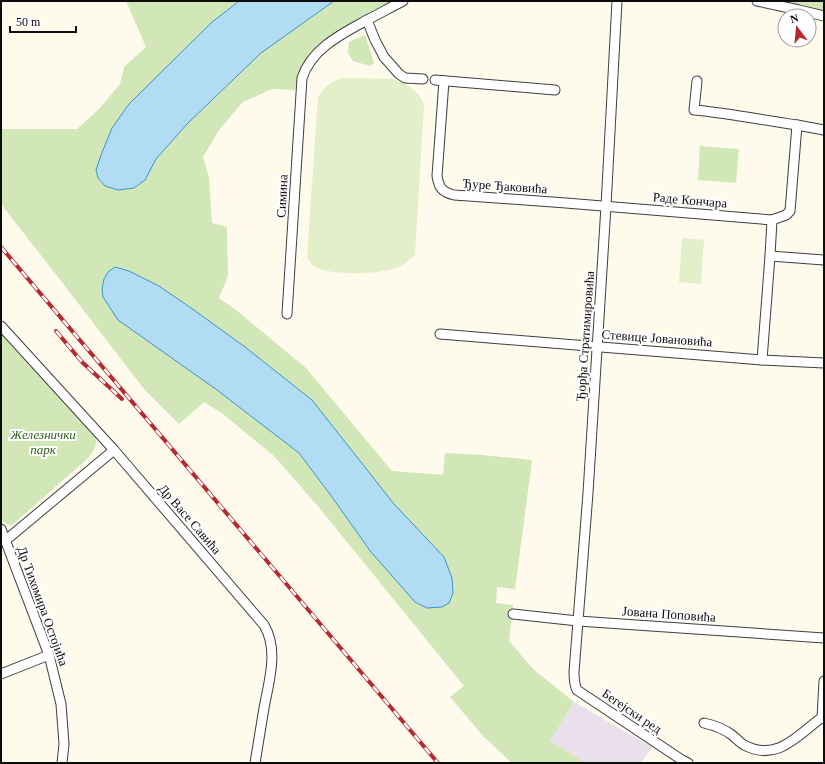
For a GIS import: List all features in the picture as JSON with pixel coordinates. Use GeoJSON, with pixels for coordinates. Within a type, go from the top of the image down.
{"type":"FeatureCollection","features":[{"type":"Feature","properties":{"kind":"street"},"geometry":{"type":"LineString","coordinates":[[403,1],[367,20],[384,57],[399,74],[405,78],[423,79]]}},
{"type":"Feature","properties":{"kind":"street","name":"Ђорђа Стратимировића"},"geometry":{"type":"LineString","coordinates":[[574,672],[588,494],[617,1]]}},
{"type":"Feature","properties":{"kind":"street"},"geometry":{"type":"LineString","coordinates":[[757,1],[824,16]]}},
{"type":"Feature","properties":{"kind":"street","name":"Симина"},"geometry":{"type":"LineString","coordinates":[[287,314],[302,78],[307,67],[320,51],[340,35],[367,20]]}},
{"type":"Feature","properties":{"kind":"street","name":"Ђуре Ђаковића"},"geometry":{"type":"LineString","coordinates":[[555,90],[439,81],[436,176],[438,185],[440,189],[454,196],[606,206]]}},
{"type":"Feature","properties":{"kind":"street"},"geometry":{"type":"LineString","coordinates":[[697,81],[694,110],[824,130]]}},
{"type":"Feature","properties":{"kind":"street"},"geometry":{"type":"LineString","coordinates":[[762,360],[772,220],[790,211],[796,125]]}},
{"type":"Feature","properties":{"kind":"street","name":"Раде Кончара"},"geometry":{"type":"LineString","coordinates":[[606,206],[772,220]]}},
{"type":"Feature","properties":{"kind":"street"},"geometry":{"type":"LineString","coordinates":[[770,256],[824,260]]}},
{"type":"Feature","properties":{"kind":"street","name":"Др Васе Савића"},"geometry":{"type":"LineString","coordinates":[[1,326],[114,450],[267,630],[271,643],[271,671],[255,763]]}},
{"type":"Feature","properties":{"kind":"street","name":"Стевице Јовановића"},"geometry":{"type":"LineString","coordinates":[[440,334],[762,360],[824,363]]}},
{"type":"Feature","properties":{"kind":"street"},"geometry":{"type":"LineString","coordinates":[[6,540],[114,450]]}},
{"type":"Feature","properties":{"kind":"street","name":"Др Тихомира Остојића"},"geometry":{"type":"LineString","coordinates":[[1,529],[49,655],[61,704],[64,744],[62,763]]}},
{"type":"Feature","properties":{"kind":"street","name":"Јована Поповића"},"geometry":{"type":"LineString","coordinates":[[513,614],[578,621],[824,638]]}},
{"type":"Feature","properties":{"kind":"street"},"geometry":{"type":"LineString","coordinates":[[1,674],[49,655]]}},
{"type":"Feature","properties":{"kind":"street","name":"Бегејски ред"},"geometry":{"type":"LineString","coordinates":[[574,672],[575,686],[577,690],[688,763]]}},
{"type":"Feature","properties":{"kind":"street"},"geometry":{"type":"LineString","coordinates":[[704,723],[715,726],[731,734],[743,744],[760,751],[776,749],[787,744],[823,717],[824,681]]}},
{"type":"Feature","properties":{"kind":"shaded area"},"geometry":{"type":"Polygon","coordinates":[[[574,702],[652,747],[641,763],[587,763],[550,741],[574,702]]]}},
{"type":"Feature","properties":{"kind":"green space"},"geometry":{"type":"Polygon","coordinates":[[[126,1],[238,1],[211,23],[129,104],[112,128],[96,170],[98,178],[105,186],[118,190],[134,188],[145,180],[156,159],[187,124],[261,53],[334,1],[392,1],[362,16],[333,34],[308,55],[295,90],[272,89],[243,102],[219,130],[203,157],[209,178],[212,223],[227,227],[228,276],[219,298],[236,310],[306,368],[392,471],[443,475],[445,453],[532,460],[515,589],[497,587],[496,603],[513,605],[509,641],[533,669],[574,702],[550,741],[587,763],[512,763],[483,736],[450,697],[464,686],[317,505],[274,456],[223,414],[204,402],[179,424],[144,389],[1,204],[1,129],[77,129],[99,109],[120,84],[124,67],[146,47],[126,1]]]}},
{"type":"Feature","properties":{"kind":"green space"},"geometry":{"type":"Polygon","coordinates":[[[757,1],[824,1],[824,16],[817,14],[817,8],[788,8],[757,1]]]}},
{"type":"Feature","properties":{"kind":"green space"},"geometry":{"type":"Polygon","coordinates":[[[365,35],[374,63],[370,66],[353,61],[348,53],[349,42],[365,35]]]}},
{"type":"Feature","properties":{"kind":"green space"},"geometry":{"type":"Polygon","coordinates":[[[342,78],[394,79],[409,86],[419,95],[424,104],[415,255],[403,265],[384,271],[346,273],[323,270],[315,267],[307,257],[318,97],[328,85],[342,78]]]}},
{"type":"Feature","properties":{"kind":"green space"},"geometry":{"type":"Polygon","coordinates":[[[700,146],[739,149],[736,183],[698,180],[700,146]]]}},
{"type":"Feature","properties":{"kind":"green space"},"geometry":{"type":"Polygon","coordinates":[[[682,238],[704,240],[701,284],[679,282],[682,238]]]}},
{"type":"Feature","properties":{"kind":"green space","name":"Железнички парк"},"geometry":{"type":"Polygon","coordinates":[[[1,333],[95,437],[96,440],[94,449],[87,459],[12,525],[5,523],[1,516],[1,333]]]}},
{"type":"Feature","properties":{"kind":"water"},"geometry":{"type":"Polygon","coordinates":[[[239,1],[334,1],[261,53],[187,124],[156,159],[145,180],[134,188],[118,190],[105,186],[98,178],[96,170],[112,128],[129,104],[211,23],[239,1]]]}},
{"type":"Feature","properties":{"kind":"water"},"geometry":{"type":"Polygon","coordinates":[[[115,267],[129,271],[159,286],[245,347],[312,400],[394,504],[444,557],[452,578],[453,593],[449,603],[442,607],[427,608],[415,602],[371,552],[299,453],[217,390],[118,320],[103,297],[102,289],[104,279],[108,272],[115,267]]]}},
{"type":"Feature","properties":{"kind":"railway"},"geometry":{"type":"LineString","coordinates":[[1,247],[438,763]]}},
{"type":"Feature","properties":{"kind":"railway"},"geometry":{"type":"LineString","coordinates":[[56,331],[82,362],[122,399]]}}]}
